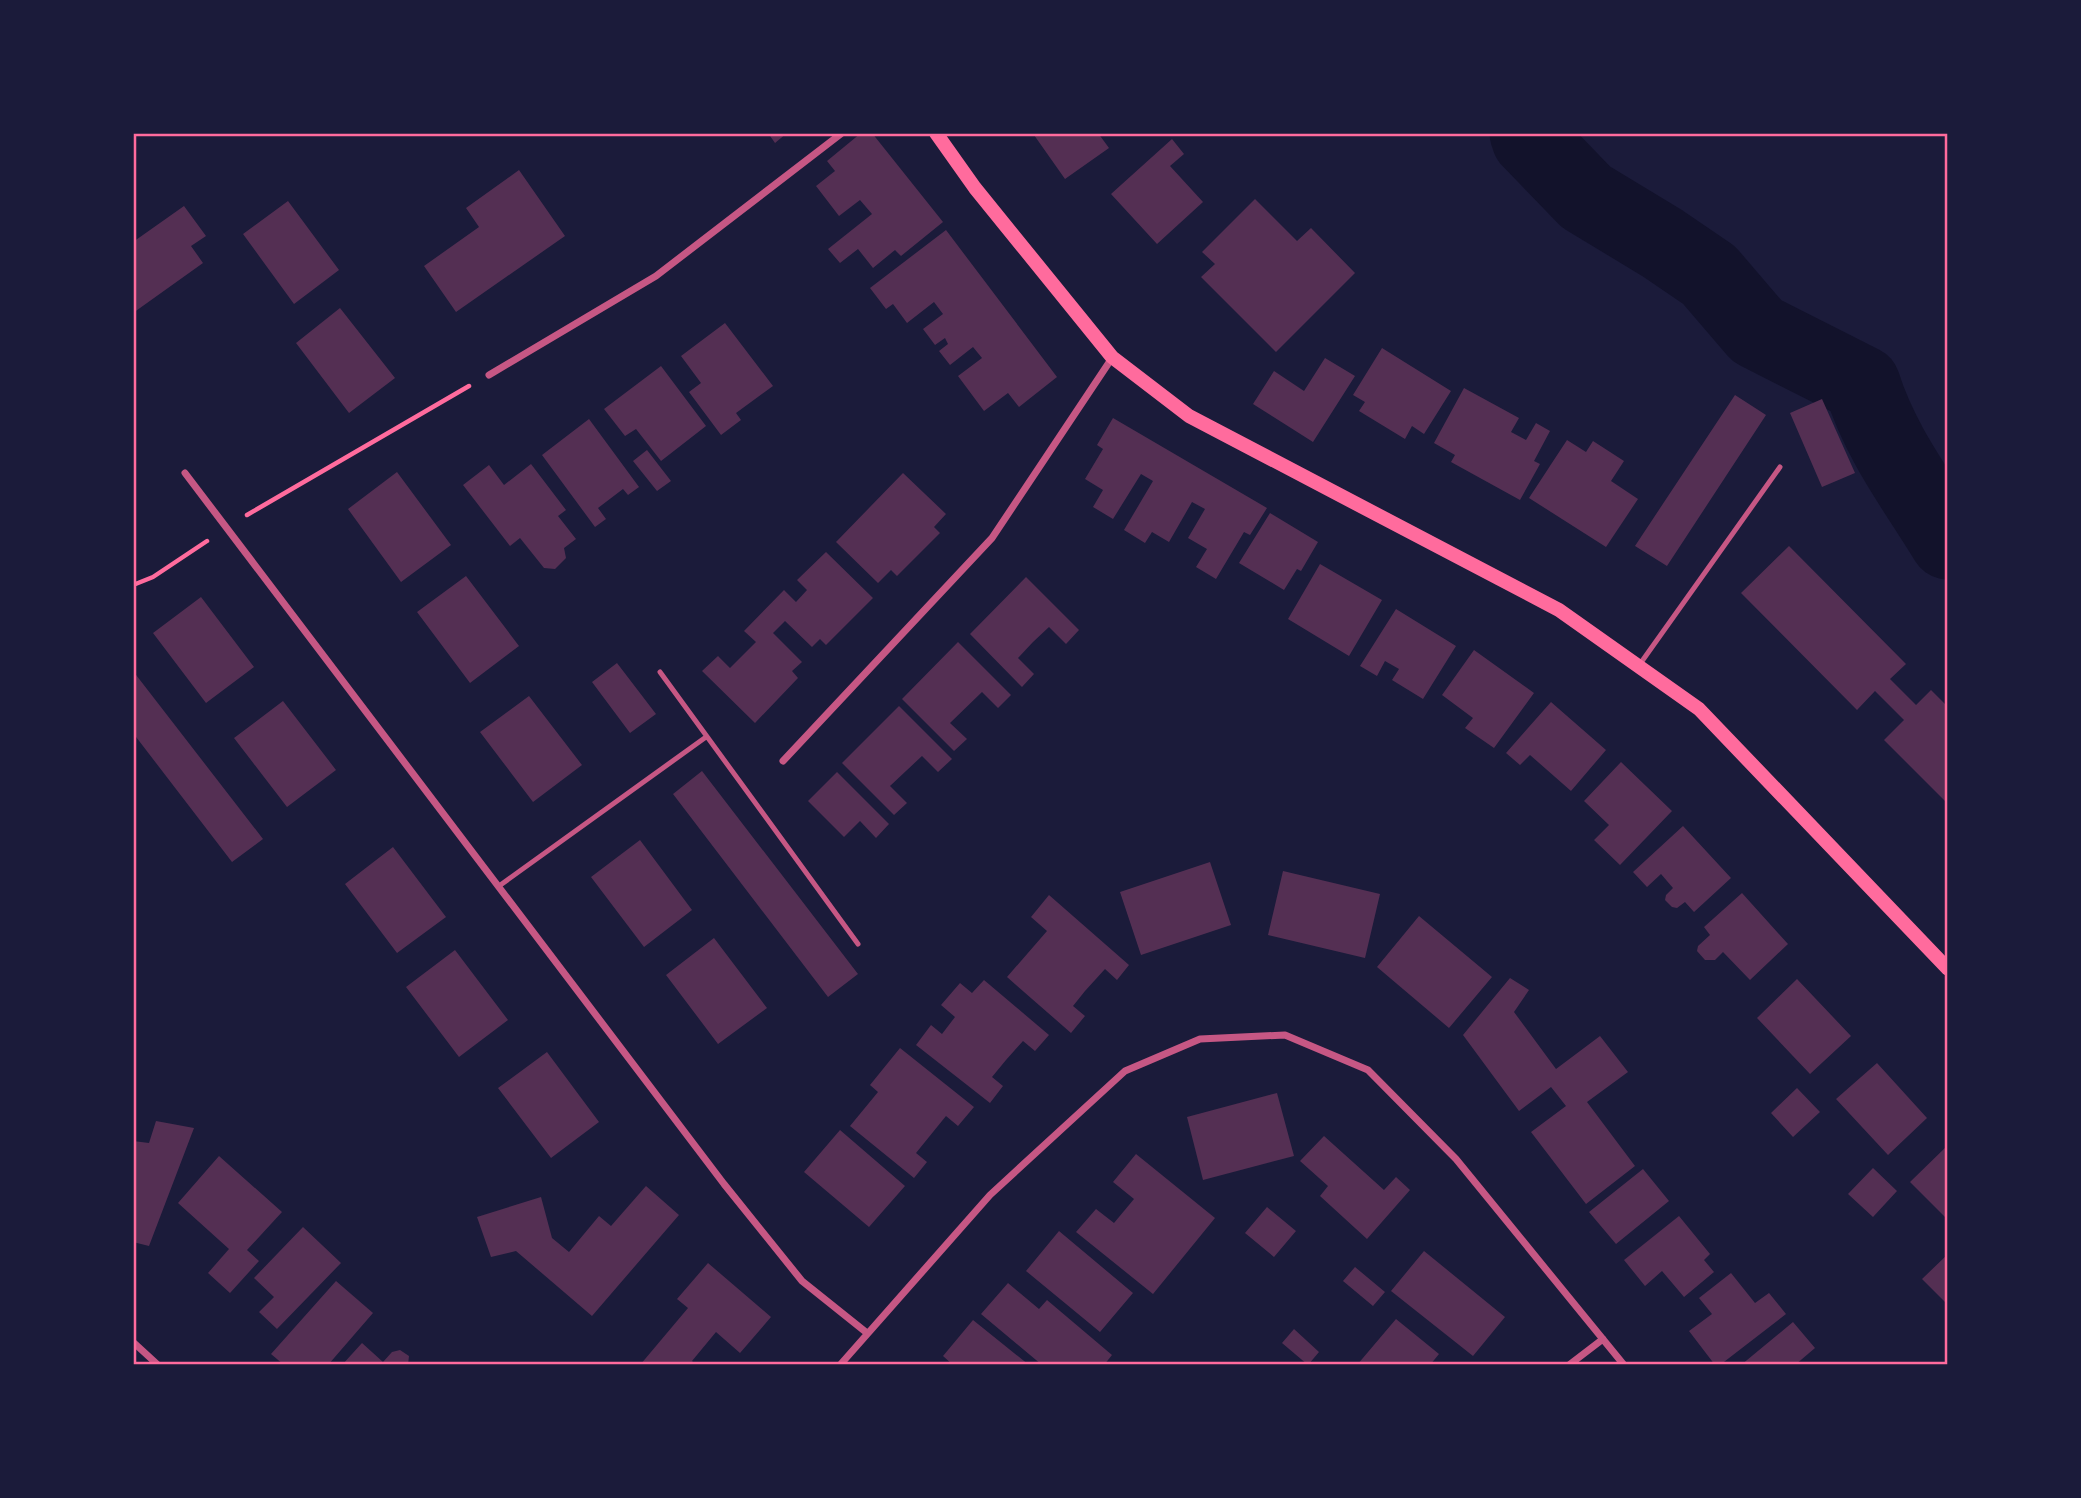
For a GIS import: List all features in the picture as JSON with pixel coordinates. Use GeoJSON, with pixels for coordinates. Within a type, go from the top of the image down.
{"type":"FeatureCollection","features":[{"type":"Feature","properties":{"kind":"main road"},"geometry":{"type":"LineString","coordinates":[[936,133],[975,188],[1112,357],[1189,416],[1559,610],[1699,709],[1948,969]]}},
{"type":"Feature","properties":{"kind":"street"},"geometry":{"type":"LineString","coordinates":[[489,375],[656,276],[842,133]]}},
{"type":"Feature","properties":{"kind":"street"},"geometry":{"type":"LineString","coordinates":[[783,761],[992,538],[1112,357]]}},
{"type":"Feature","properties":{"kind":"street"},"geometry":{"type":"LineString","coordinates":[[185,472],[724,1184],[802,1280],[867,1333]]}},
{"type":"Feature","properties":{"kind":"street"},"geometry":{"type":"LineString","coordinates":[[840,1365],[990,1195],[1125,1071],[1200,1039],[1285,1035],[1368,1070],[1456,1159],[1624,1365]]}},
{"type":"Feature","properties":{"kind":"street"},"geometry":{"type":"LineString","coordinates":[[1569,1365],[1603,1339]]}},
{"type":"Feature","properties":{"kind":"street"},"geometry":{"type":"LineString","coordinates":[[133,1342],[158,1365]]}},
{"type":"Feature","properties":{"kind":"lane"},"geometry":{"type":"LineString","coordinates":[[1638,667],[1780,467]]}},
{"type":"Feature","properties":{"kind":"lane"},"geometry":{"type":"LineString","coordinates":[[660,672],[858,944]]}},
{"type":"Feature","properties":{"kind":"lane"},"geometry":{"type":"LineString","coordinates":[[499,886],[706,737]]}},
{"type":"Feature","properties":{"kind":"path"},"geometry":{"type":"LineString","coordinates":[[133,585],[153,577],[228,527],[489,375]]}},
{"type":"Feature","properties":{"kind":"building"},"geometry":{"type":"Polygon","coordinates":[[[768,133],[787,133],[775,143],[768,133]]]}},
{"type":"Feature","properties":{"kind":"building"},"geometry":{"type":"Polygon","coordinates":[[[861,133],[872,133],[943,222],[901,256],[895,250],[873,268],[858,249],[840,263],[828,249],[872,214],[860,200],[839,216],[816,186],[835,171],[827,161],[861,133]]]}},
{"type":"Feature","properties":{"kind":"building"},"geometry":{"type":"Polygon","coordinates":[[[1098,133],[1109,148],[1065,179],[1034,135],[1098,133]]]}},
{"type":"Feature","properties":{"kind":"building"},"geometry":{"type":"Polygon","coordinates":[[[1172,139],[1184,154],[1170,166],[1203,202],[1157,244],[1111,194],[1172,139]]]}},
{"type":"Feature","properties":{"kind":"building"},"geometry":{"type":"Polygon","coordinates":[[[519,170],[565,236],[456,312],[424,266],[479,227],[466,208],[519,170]]]}},
{"type":"Feature","properties":{"kind":"building"},"geometry":{"type":"Polygon","coordinates":[[[1255,199],[1297,241],[1311,228],[1355,273],[1276,352],[1201,277],[1215,264],[1202,252],[1255,199]]]}},
{"type":"Feature","properties":{"kind":"building"},"geometry":{"type":"Polygon","coordinates":[[[288,201],[339,270],[294,304],[243,234],[288,201]]]}},
{"type":"Feature","properties":{"kind":"building"},"geometry":{"type":"Polygon","coordinates":[[[184,206],[206,236],[191,246],[203,263],[133,313],[133,242],[184,206]]]}},
{"type":"Feature","properties":{"kind":"building"},"geometry":{"type":"Polygon","coordinates":[[[946,230],[1057,377],[1019,407],[1008,393],[984,411],[958,376],[982,358],[973,347],[950,365],[939,351],[948,344],[945,338],[935,345],[923,329],[943,314],[934,302],[907,323],[893,304],[886,309],[870,288],[946,230]]]}},
{"type":"Feature","properties":{"kind":"building"},"geometry":{"type":"Polygon","coordinates":[[[340,308],[395,378],[349,413],[296,343],[340,308]]]}},
{"type":"Feature","properties":{"kind":"building"},"geometry":{"type":"Polygon","coordinates":[[[725,323],[773,386],[736,413],[741,420],[721,435],[689,392],[701,383],[681,356],[725,323]]]}},
{"type":"Feature","properties":{"kind":"building"},"geometry":{"type":"Polygon","coordinates":[[[1382,348],[1451,391],[1424,434],[1412,426],[1405,439],[1359,411],[1365,402],[1353,395],[1382,348]]]}},
{"type":"Feature","properties":{"kind":"building"},"geometry":{"type":"Polygon","coordinates":[[[1325,358],[1355,376],[1313,442],[1253,404],[1274,371],[1304,391],[1325,358]]]}},
{"type":"Feature","properties":{"kind":"building"},"geometry":{"type":"Polygon","coordinates":[[[661,366],[706,426],[661,461],[636,429],[625,436],[604,409],[661,366]]]}},
{"type":"Feature","properties":{"kind":"building"},"geometry":{"type":"Polygon","coordinates":[[[1464,388],[1519,418],[1511,432],[1526,440],[1536,423],[1550,431],[1534,461],[1540,464],[1520,500],[1451,462],[1455,455],[1434,443],[1464,388]]]}},
{"type":"Feature","properties":{"kind":"building"},"geometry":{"type":"Polygon","coordinates":[[[1735,395],[1766,415],[1667,566],[1635,546],[1735,395]]]}},
{"type":"Feature","properties":{"kind":"building"},"geometry":{"type":"Polygon","coordinates":[[[1822,399],[1855,473],[1822,487],[1790,413],[1822,399]]]}},
{"type":"Feature","properties":{"kind":"building"},"geometry":{"type":"Polygon","coordinates":[[[1113,418],[1267,508],[1250,535],[1244,532],[1216,579],[1196,567],[1207,549],[1188,538],[1205,509],[1192,502],[1169,542],[1152,532],[1145,543],[1124,530],[1153,481],[1141,474],[1113,519],[1093,507],[1103,490],[1085,479],[1103,449],[1097,445],[1113,418]]]}},
{"type":"Feature","properties":{"kind":"building"},"geometry":{"type":"Polygon","coordinates":[[[589,419],[639,487],[628,495],[623,489],[598,508],[606,519],[595,527],[542,455],[589,419]]]}},
{"type":"Feature","properties":{"kind":"building"},"geometry":{"type":"Polygon","coordinates":[[[1567,440],[1586,452],[1593,441],[1624,461],[1611,481],[1638,499],[1606,547],[1529,498],[1567,440]]]}},
{"type":"Feature","properties":{"kind":"building"},"geometry":{"type":"Polygon","coordinates":[[[647,450],[671,481],[657,491],[633,461],[647,450]]]}},
{"type":"Feature","properties":{"kind":"building"},"geometry":{"type":"Polygon","coordinates":[[[531,464],[566,510],[558,516],[576,539],[564,548],[566,558],[555,569],[544,568],[520,538],[510,546],[463,485],[489,465],[504,485],[531,464]]]}},
{"type":"Feature","properties":{"kind":"building"},"geometry":{"type":"Polygon","coordinates":[[[397,472],[451,545],[401,582],[348,509],[397,472]]]}},
{"type":"Feature","properties":{"kind":"building"},"geometry":{"type":"Polygon","coordinates":[[[903,473],[946,514],[934,527],[940,533],[897,576],[891,570],[878,583],[836,542],[903,473]]]}},
{"type":"Feature","properties":{"kind":"building"},"geometry":{"type":"Polygon","coordinates":[[[1270,513],[1318,542],[1301,571],[1297,569],[1284,590],[1239,563],[1270,513]]]}},
{"type":"Feature","properties":{"kind":"building"},"geometry":{"type":"Polygon","coordinates":[[[1789,546],[1906,664],[1890,679],[1916,705],[1931,690],[1948,707],[1948,804],[1884,740],[1904,720],[1875,691],[1857,710],[1741,593],[1789,546]]]}},
{"type":"Feature","properties":{"kind":"building"},"geometry":{"type":"Polygon","coordinates":[[[826,552],[873,598],[826,645],[820,639],[812,647],[785,621],[773,633],[802,662],[792,671],[798,678],[755,723],[702,671],[718,656],[730,668],[756,642],[744,631],[784,590],[796,602],[807,590],[797,580],[826,552]]]}},
{"type":"Feature","properties":{"kind":"building"},"geometry":{"type":"Polygon","coordinates":[[[1320,564],[1382,600],[1349,656],[1288,619],[1320,564]]]}},
{"type":"Feature","properties":{"kind":"building"},"geometry":{"type":"Polygon","coordinates":[[[466,576],[519,646],[470,683],[417,612],[466,576]]]}},
{"type":"Feature","properties":{"kind":"building"},"geometry":{"type":"Polygon","coordinates":[[[1026,577],[1079,630],[1066,644],[1049,627],[1033,642],[1018,658],[1034,674],[1022,687],[970,634],[1026,577]]]}},
{"type":"Feature","properties":{"kind":"building"},"geometry":{"type":"Polygon","coordinates":[[[201,597],[254,667],[206,703],[153,633],[201,597]]]}},
{"type":"Feature","properties":{"kind":"building"},"geometry":{"type":"Polygon","coordinates":[[[1396,609],[1456,646],[1423,699],[1392,680],[1399,669],[1385,661],[1377,676],[1360,666],[1396,609]]]}},
{"type":"Feature","properties":{"kind":"building"},"geometry":{"type":"Polygon","coordinates":[[[958,642],[1011,695],[998,708],[982,692],[950,723],[967,739],[954,751],[902,699],[958,642]]]}},
{"type":"Feature","properties":{"kind":"building"},"geometry":{"type":"Polygon","coordinates":[[[1474,650],[1534,693],[1494,748],[1465,728],[1473,718],[1442,695],[1474,650]]]}},
{"type":"Feature","properties":{"kind":"building"},"geometry":{"type":"Polygon","coordinates":[[[617,663],[656,714],[630,733],[592,682],[617,663]]]}},
{"type":"Feature","properties":{"kind":"building"},"geometry":{"type":"Polygon","coordinates":[[[133,671],[263,839],[232,862],[133,733],[133,671]]]}},
{"type":"Feature","properties":{"kind":"building"},"geometry":{"type":"Polygon","coordinates":[[[529,696],[582,765],[533,802],[480,732],[529,696]]]}},
{"type":"Feature","properties":{"kind":"building"},"geometry":{"type":"Polygon","coordinates":[[[283,701],[336,770],[287,807],[234,738],[283,701]]]}},
{"type":"Feature","properties":{"kind":"building"},"geometry":{"type":"Polygon","coordinates":[[[1551,702],[1606,750],[1571,791],[1530,755],[1520,765],[1506,753],[1551,702]]]}},
{"type":"Feature","properties":{"kind":"building"},"geometry":{"type":"Polygon","coordinates":[[[899,706],[952,759],[938,772],[922,756],[890,786],[907,803],[894,815],[842,763],[899,706]]]}},
{"type":"Feature","properties":{"kind":"building"},"geometry":{"type":"Polygon","coordinates":[[[1621,762],[1672,811],[1620,865],[1594,840],[1609,825],[1584,801],[1621,762]]]}},
{"type":"Feature","properties":{"kind":"building"},"geometry":{"type":"Polygon","coordinates":[[[702,771],[858,974],[828,997],[673,794],[702,771]]]}},
{"type":"Feature","properties":{"kind":"building"},"geometry":{"type":"Polygon","coordinates":[[[837,772],[889,824],[876,838],[860,821],[844,837],[808,801],[837,772]]]}},
{"type":"Feature","properties":{"kind":"building"},"geometry":{"type":"Polygon","coordinates":[[[1683,826],[1731,878],[1694,912],[1685,902],[1677,908],[1665,900],[1673,888],[1661,874],[1647,887],[1633,872],[1683,826]]]}},
{"type":"Feature","properties":{"kind":"building"},"geometry":{"type":"Polygon","coordinates":[[[640,840],[692,910],[644,947],[591,877],[640,840]]]}},
{"type":"Feature","properties":{"kind":"building"},"geometry":{"type":"Polygon","coordinates":[[[393,847],[446,917],[397,953],[345,884],[393,847]]]}},
{"type":"Feature","properties":{"kind":"building"},"geometry":{"type":"Polygon","coordinates":[[[1210,862],[1231,925],[1141,955],[1120,892],[1210,862]]]}},
{"type":"Feature","properties":{"kind":"building"},"geometry":{"type":"Polygon","coordinates":[[[1283,871],[1380,894],[1365,958],[1268,935],[1283,871]]]}},
{"type":"Feature","properties":{"kind":"building"},"geometry":{"type":"Polygon","coordinates":[[[1742,893],[1788,944],[1750,980],[1723,952],[1715,960],[1705,960],[1697,951],[1698,946],[1710,935],[1704,927],[1742,893]]]}},
{"type":"Feature","properties":{"kind":"building"},"geometry":{"type":"Polygon","coordinates":[[[1049,895],[1129,965],[1117,980],[1105,969],[1085,991],[1073,1006],[1085,1016],[1071,1033],[1007,977],[1047,931],[1031,917],[1049,895]]]}},
{"type":"Feature","properties":{"kind":"building"},"geometry":{"type":"Polygon","coordinates":[[[1419,916],[1492,977],[1449,1028],[1377,967],[1419,916]]]}},
{"type":"Feature","properties":{"kind":"building"},"geometry":{"type":"Polygon","coordinates":[[[714,938],[767,1008],[718,1044],[666,975],[714,938]]]}},
{"type":"Feature","properties":{"kind":"building"},"geometry":{"type":"Polygon","coordinates":[[[455,950],[508,1020],[459,1057],[406,987],[455,950]]]}},
{"type":"Feature","properties":{"kind":"building"},"geometry":{"type":"Polygon","coordinates":[[[1510,978],[1529,990],[1514,1012],[1556,1069],[1600,1036],[1628,1072],[1587,1102],[1635,1166],[1586,1204],[1531,1132],[1566,1106],[1551,1087],[1519,1111],[1463,1035],[1510,978]]]}},
{"type":"Feature","properties":{"kind":"building"},"geometry":{"type":"Polygon","coordinates":[[[1797,979],[1851,1036],[1810,1074],[1757,1018],[1797,979]]]}},
{"type":"Feature","properties":{"kind":"building"},"geometry":{"type":"Polygon","coordinates":[[[984,980],[1049,1035],[1035,1051],[1023,1041],[1006,1060],[992,1077],[1003,1086],[990,1103],[916,1045],[931,1025],[942,1034],[955,1017],[941,1005],[960,983],[972,993],[984,980]]]}},
{"type":"Feature","properties":{"kind":"building"},"geometry":{"type":"Polygon","coordinates":[[[900,1048],[974,1107],[958,1126],[946,1116],[916,1153],[927,1162],[914,1178],[850,1126],[878,1092],[870,1085],[900,1048]]]}},
{"type":"Feature","properties":{"kind":"building"},"geometry":{"type":"Polygon","coordinates":[[[547,1052],[599,1122],[551,1158],[498,1088],[547,1052]]]}},
{"type":"Feature","properties":{"kind":"building"},"geometry":{"type":"Polygon","coordinates":[[[1877,1063],[1927,1118],[1888,1155],[1836,1099],[1877,1063]]]}},
{"type":"Feature","properties":{"kind":"building"},"geometry":{"type":"Polygon","coordinates":[[[1797,1088],[1820,1112],[1793,1137],[1771,1113],[1797,1088]]]}},
{"type":"Feature","properties":{"kind":"building"},"geometry":{"type":"Polygon","coordinates":[[[1277,1093],[1294,1156],[1203,1180],[1187,1117],[1277,1093]]]}},
{"type":"Feature","properties":{"kind":"building"},"geometry":{"type":"Polygon","coordinates":[[[156,1121],[194,1128],[149,1246],[133,1242],[133,1141],[149,1143],[156,1121]]]}},
{"type":"Feature","properties":{"kind":"building"},"geometry":{"type":"Polygon","coordinates":[[[840,1130],[905,1186],[869,1227],[804,1172],[840,1130]]]}},
{"type":"Feature","properties":{"kind":"building"},"geometry":{"type":"Polygon","coordinates":[[[1324,1136],[1384,1190],[1396,1177],[1410,1190],[1367,1239],[1320,1196],[1328,1186],[1300,1161],[1324,1136]]]}},
{"type":"Feature","properties":{"kind":"building"},"geometry":{"type":"Polygon","coordinates":[[[1948,1145],[1948,1220],[1910,1182],[1948,1145]]]}},
{"type":"Feature","properties":{"kind":"building"},"geometry":{"type":"Polygon","coordinates":[[[1136,1154],[1215,1218],[1153,1294],[1076,1232],[1096,1209],[1114,1223],[1134,1199],[1113,1182],[1136,1154]]]}},
{"type":"Feature","properties":{"kind":"building"},"geometry":{"type":"Polygon","coordinates":[[[219,1156],[282,1212],[247,1250],[259,1261],[230,1293],[208,1273],[229,1249],[178,1203],[219,1156]]]}},
{"type":"Feature","properties":{"kind":"building"},"geometry":{"type":"Polygon","coordinates":[[[1873,1168],[1897,1191],[1873,1217],[1848,1194],[1873,1168]]]}},
{"type":"Feature","properties":{"kind":"building"},"geometry":{"type":"Polygon","coordinates":[[[1643,1169],[1669,1201],[1616,1244],[1589,1212],[1643,1169]]]}},
{"type":"Feature","properties":{"kind":"building"},"geometry":{"type":"Polygon","coordinates":[[[646,1186],[679,1215],[592,1316],[516,1251],[491,1257],[477,1217],[541,1197],[552,1238],[569,1252],[599,1216],[611,1226],[646,1186]]]}},
{"type":"Feature","properties":{"kind":"building"},"geometry":{"type":"Polygon","coordinates":[[[1267,1207],[1296,1231],[1274,1257],[1245,1233],[1267,1207]]]}},
{"type":"Feature","properties":{"kind":"building"},"geometry":{"type":"Polygon","coordinates":[[[1679,1216],[1710,1254],[1704,1260],[1714,1272],[1684,1297],[1662,1271],[1645,1286],[1624,1260],[1679,1216]]]}},
{"type":"Feature","properties":{"kind":"building"},"geometry":{"type":"Polygon","coordinates":[[[303,1227],[341,1263],[277,1329],[259,1312],[274,1297],[254,1278],[303,1227]]]}},
{"type":"Feature","properties":{"kind":"building"},"geometry":{"type":"Polygon","coordinates":[[[1059,1231],[1133,1293],[1100,1332],[1026,1271],[1059,1231]]]}},
{"type":"Feature","properties":{"kind":"building"},"geometry":{"type":"Polygon","coordinates":[[[1424,1251],[1505,1317],[1473,1356],[1391,1291],[1424,1251]]]}},
{"type":"Feature","properties":{"kind":"building"},"geometry":{"type":"Polygon","coordinates":[[[1948,1254],[1948,1301],[1946,1303],[1922,1279],[1948,1254]]]}},
{"type":"Feature","properties":{"kind":"building"},"geometry":{"type":"Polygon","coordinates":[[[708,1263],[771,1317],[740,1353],[716,1332],[692,1361],[696,1365],[640,1365],[688,1308],[677,1299],[708,1263]]]}},
{"type":"Feature","properties":{"kind":"building"},"geometry":{"type":"Polygon","coordinates":[[[1355,1267],[1385,1292],[1373,1306],[1343,1281],[1355,1267]]]}},
{"type":"Feature","properties":{"kind":"building"},"geometry":{"type":"Polygon","coordinates":[[[1731,1273],[1755,1303],[1769,1293],[1786,1314],[1720,1365],[1715,1365],[1689,1331],[1712,1314],[1699,1298],[1731,1273]]]}},
{"type":"Feature","properties":{"kind":"building"},"geometry":{"type":"Polygon","coordinates":[[[336,1281],[373,1313],[328,1365],[284,1365],[271,1354],[336,1281]]]}},
{"type":"Feature","properties":{"kind":"building"},"geometry":{"type":"Polygon","coordinates":[[[1008,1283],[1039,1309],[1047,1300],[1112,1355],[1104,1365],[1042,1365],[981,1314],[1008,1283]]]}},
{"type":"Feature","properties":{"kind":"building"},"geometry":{"type":"Polygon","coordinates":[[[1396,1319],[1439,1354],[1430,1365],[1357,1365],[1396,1319]]]}},
{"type":"Feature","properties":{"kind":"building"},"geometry":{"type":"Polygon","coordinates":[[[973,1320],[1029,1365],[953,1365],[943,1356],[973,1320]]]}},
{"type":"Feature","properties":{"kind":"building"},"geometry":{"type":"Polygon","coordinates":[[[1793,1322],[1815,1348],[1795,1365],[1741,1365],[1793,1322]]]}},
{"type":"Feature","properties":{"kind":"building"},"geometry":{"type":"Polygon","coordinates":[[[1294,1329],[1319,1352],[1308,1365],[1282,1343],[1294,1329]]]}},
{"type":"Feature","properties":{"kind":"building"},"geometry":{"type":"Polygon","coordinates":[[[362,1343],[383,1362],[392,1352],[400,1350],[409,1356],[408,1365],[342,1365],[362,1343]]]}},
{"type":"Feature","properties":{"kind":"waterway"},"geometry":{"type":"LineString","coordinates":[[1528,133],[1530,139],[1586,197],[1709,275],[1757,331],[1862,384],[1889,445],[1948,541]]}}]}
